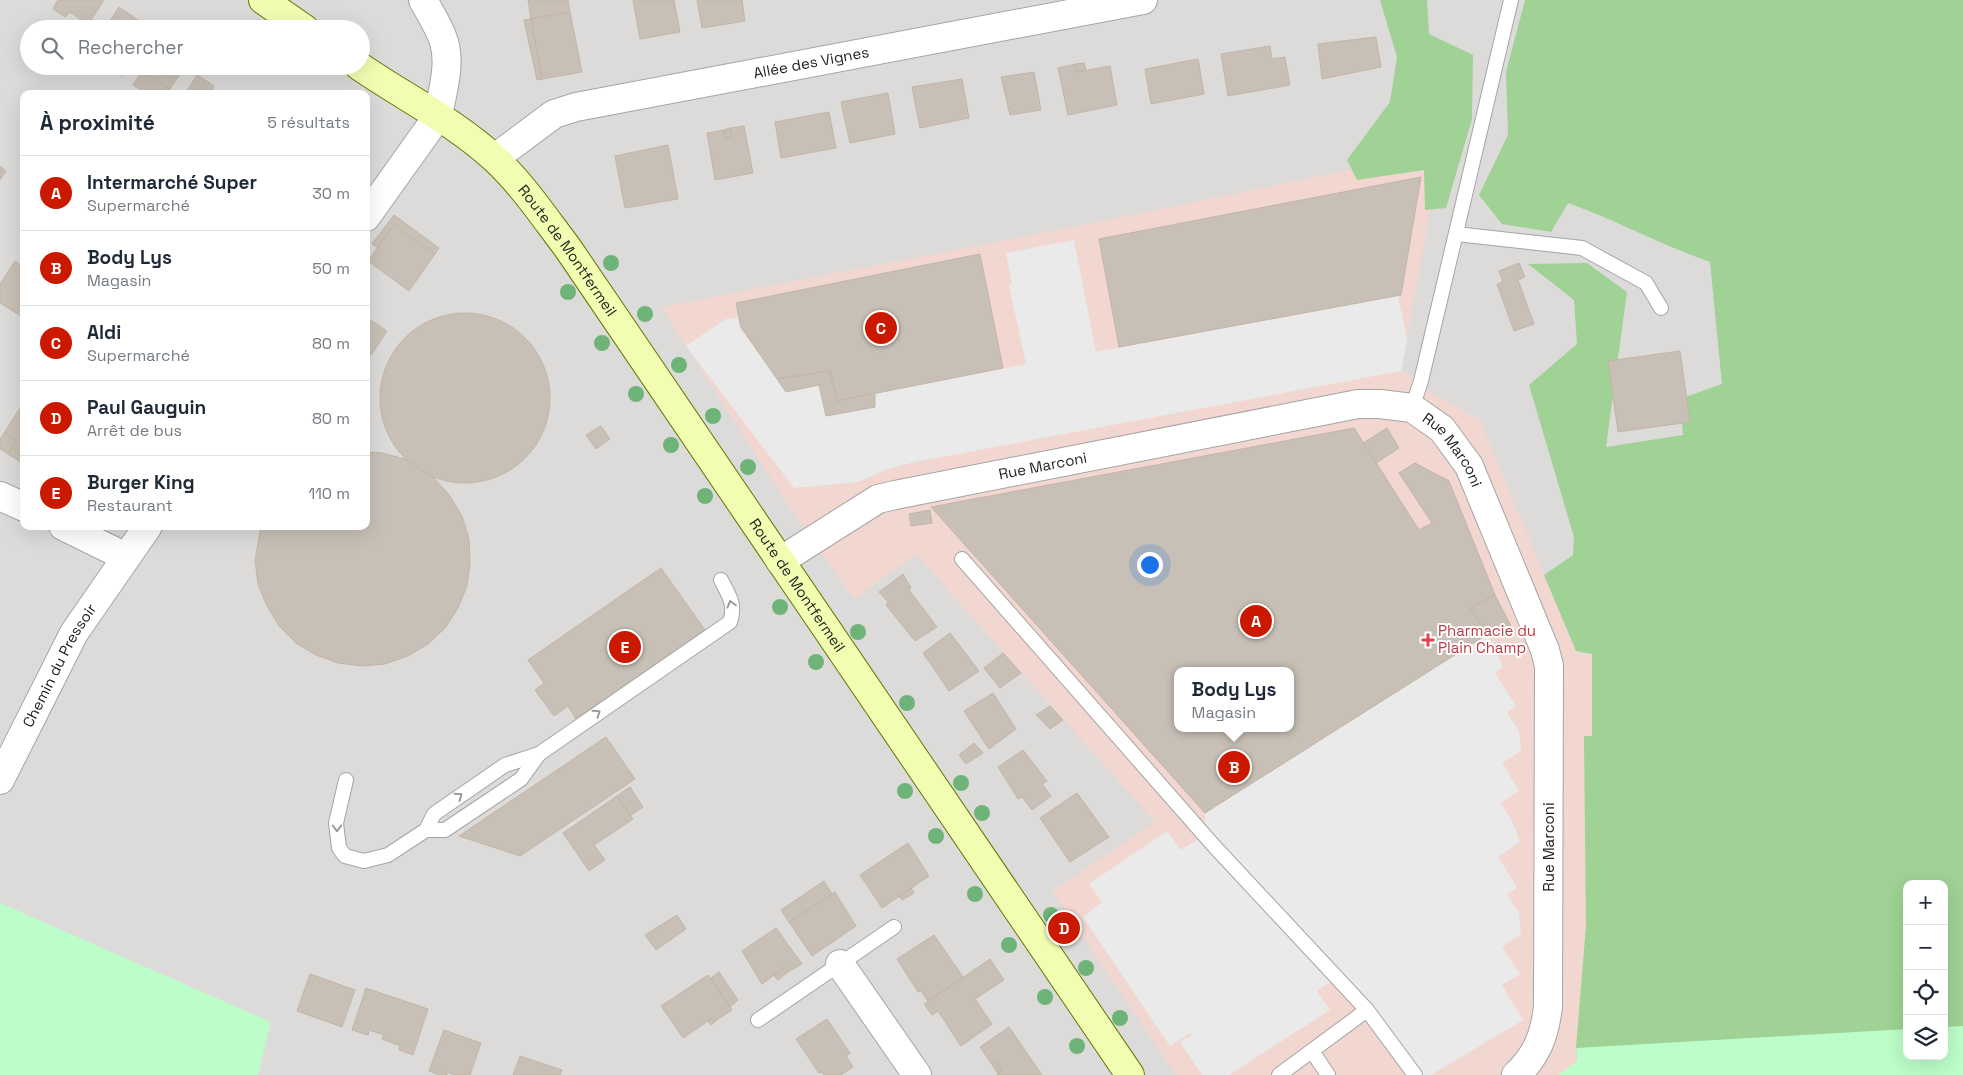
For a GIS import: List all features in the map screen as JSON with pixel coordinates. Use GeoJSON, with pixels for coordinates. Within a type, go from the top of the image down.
{"type":"FeatureCollection","features":[{"type":"Feature","properties":{"kind":"main road"},"geometry":{"type":"LineString","coordinates":[[263,0],[292,20]]}},
{"type":"Feature","properties":{"kind":"main road","name":"Route de Montfermeil"},"geometry":{"type":"LineString","coordinates":[[370,73],[438,116],[494,158],[525,191],[567,247],[1130,1075]]}},
{"type":"Feature","properties":{"kind":"street"},"geometry":{"type":"LineString","coordinates":[[370,211],[438,116],[445,80],[446,50],[444,40],[423,0]]}},
{"type":"Feature","properties":{"kind":"street","name":"Allée des Vignes"},"geometry":{"type":"LineString","coordinates":[[494,158],[554,114],[576,108],[1143,0]]}},
{"type":"Feature","properties":{"kind":"street","name":"Rue Marconi"},"geometry":{"type":"LineString","coordinates":[[780,561],[878,500],[895,495],[1358,404],[1380,404],[1412,408],[1442,430],[1470,466],[1545,650],[1548,666],[1547,1014],[1541,1042],[1526,1066],[1516,1075]]}},
{"type":"Feature","properties":{"kind":"street"},"geometry":{"type":"LineString","coordinates":[[0,496],[20,506]]}},
{"type":"Feature","properties":{"kind":"street"},"geometry":{"type":"LineString","coordinates":[[71,530],[126,557]]}},
{"type":"Feature","properties":{"kind":"street","name":"Chemin du Pressoir"},"geometry":{"type":"LineString","coordinates":[[0,780],[74,632],[145,530]]}},
{"type":"Feature","properties":{"kind":"street"},"geometry":{"type":"LineString","coordinates":[[840,964],[917,1075]]}},
{"type":"Feature","properties":{"kind":"lane"},"geometry":{"type":"LineString","coordinates":[[1412,408],[1421,380],[1511,0]]}},
{"type":"Feature","properties":{"kind":"lane"},"geometry":{"type":"LineString","coordinates":[[1456,234],[1582,248],[1646,283],[1661,308]]}},
{"type":"Feature","properties":{"kind":"lane"},"geometry":{"type":"LineString","coordinates":[[962,559],[1214,846],[1367,1010],[1413,1074]]}},
{"type":"Feature","properties":{"kind":"lane"},"geometry":{"type":"LineString","coordinates":[[346,780],[336,822],[339,848],[345,856],[364,862],[388,855],[426,830],[434,814],[505,765],[539,754],[730,622],[734,613],[733,603],[721,580]]}},
{"type":"Feature","properties":{"kind":"lane"},"geometry":{"type":"LineString","coordinates":[[426,830],[445,830],[521,779],[539,754]]}},
{"type":"Feature","properties":{"kind":"lane"},"geometry":{"type":"LineString","coordinates":[[758,1020],[894,927]]}},
{"type":"Feature","properties":{"kind":"lane"},"geometry":{"type":"LineString","coordinates":[[1279,1075],[1367,1010]]}},
{"type":"Feature","properties":{"kind":"lane"},"geometry":{"type":"LineString","coordinates":[[1312,1051],[1328,1075]]}},
{"type":"Feature","properties":{"kind":"shaded area"},"geometry":{"type":"Polygon","coordinates":[[[0,0],[1963,0],[1963,1075],[54,1075],[0,1048],[0,0]]]}},
{"type":"Feature","properties":{"kind":"shaded area"},"geometry":{"type":"Polygon","coordinates":[[[1441,151],[1401,371],[1421,381],[1426,390],[1480,420],[1576,651],[1582,654],[1592,654],[1592,736],[1585,736],[1586,926],[1576,1048],[1577,1061],[1558,1075],[1176,1075],[1052,891],[1155,822],[916,554],[854,599],[788,505],[661,307],[1083,225],[1441,151]]]}},
{"type":"Feature","properties":{"kind":"shaded area"},"geometry":{"type":"Polygon","coordinates":[[[1074,240],[1096,352],[1398,296],[1407,340],[1401,371],[915,462],[890,468],[858,482],[794,488],[686,346],[726,319],[738,317],[740,328],[786,391],[819,385],[826,416],[875,407],[875,393],[1026,364],[1009,285],[1012,284],[1006,253],[1074,240]]]}},
{"type":"Feature","properties":{"kind":"shaded area"},"geometry":{"type":"Polygon","coordinates":[[[1488,634],[1503,667],[1495,673],[1516,706],[1507,713],[1519,731],[1521,751],[1502,763],[1519,791],[1501,803],[1513,823],[1520,842],[1498,857],[1517,887],[1507,895],[1519,912],[1521,934],[1502,947],[1520,974],[1502,985],[1523,1020],[1431,1075],[1415,1075],[1337,978],[1317,991],[1330,1010],[1229,1075],[1202,1075],[1180,1042],[1192,1035],[1190,1033],[1170,1046],[1083,917],[1102,902],[1089,884],[1167,831],[1181,850],[1204,835],[1205,813],[1488,634]]]}},
{"type":"Feature","properties":{"kind":"green space"},"geometry":{"type":"Polygon","coordinates":[[[1380,0],[1427,0],[1429,34],[1473,55],[1472,119],[1446,208],[1425,210],[1424,170],[1357,180],[1347,160],[1390,102],[1397,57],[1380,0]]]}},
{"type":"Feature","properties":{"kind":"green space"},"geometry":{"type":"Polygon","coordinates":[[[1525,0],[1963,0],[1963,1075],[1577,1061],[1576,1048],[1586,926],[1584,736],[1592,736],[1592,654],[1576,651],[1544,575],[1573,555],[1574,537],[1529,385],[1577,344],[1574,300],[1528,264],[1587,263],[1627,292],[1606,447],[1683,435],[1680,399],[1722,384],[1710,262],[1568,203],[1551,232],[1502,224],[1479,195],[1508,135],[1506,72],[1525,0]]]}},
{"type":"Feature","properties":{"kind":"green space"},"geometry":{"type":"Polygon","coordinates":[[[0,903],[271,1022],[258,1075],[0,1075],[0,903]]]}},
{"type":"Feature","properties":{"kind":"green space"},"geometry":{"type":"Polygon","coordinates":[[[1963,1026],[1963,1075],[1558,1075],[1577,1061],[1576,1048],[1903,1029],[1903,1060],[1948,1060],[1948,1027],[1963,1026]]]}},
{"type":"Feature","properties":{"kind":"building"},"geometry":{"type":"Polygon","coordinates":[[[58,0],[104,0],[91,20],[81,20],[70,12],[65,17],[53,9],[58,0]]]}},
{"type":"Feature","properties":{"kind":"building"},"geometry":{"type":"Polygon","coordinates":[[[528,0],[568,0],[570,12],[531,19],[528,0]]]}},
{"type":"Feature","properties":{"kind":"building"},"geometry":{"type":"Polygon","coordinates":[[[633,0],[674,0],[680,32],[640,39],[633,0]]]}},
{"type":"Feature","properties":{"kind":"building"},"geometry":{"type":"Polygon","coordinates":[[[697,0],[742,0],[745,21],[702,28],[697,0]]]}},
{"type":"Feature","properties":{"kind":"building"},"geometry":{"type":"Polygon","coordinates":[[[119,7],[138,20],[111,20],[119,7]]]}},
{"type":"Feature","properties":{"kind":"building"},"geometry":{"type":"Polygon","coordinates":[[[570,12],[582,72],[542,79],[531,19],[570,12]]]}},
{"type":"Feature","properties":{"kind":"building"},"geometry":{"type":"Polygon","coordinates":[[[531,19],[542,79],[537,80],[524,20],[531,19]]]}},
{"type":"Feature","properties":{"kind":"building"},"geometry":{"type":"Polygon","coordinates":[[[1376,37],[1381,67],[1322,79],[1318,44],[1376,37]]]}},
{"type":"Feature","properties":{"kind":"building"},"geometry":{"type":"Polygon","coordinates":[[[1270,46],[1272,59],[1285,57],[1290,85],[1228,96],[1221,54],[1270,46]]]}},
{"type":"Feature","properties":{"kind":"building"},"geometry":{"type":"Polygon","coordinates":[[[1198,59],[1204,94],[1151,104],[1145,69],[1198,59]]]}},
{"type":"Feature","properties":{"kind":"building"},"geometry":{"type":"Polygon","coordinates":[[[1084,63],[1086,71],[1077,72],[1076,64],[1084,63]]]}},
{"type":"Feature","properties":{"kind":"building"},"geometry":{"type":"Polygon","coordinates":[[[1076,64],[1077,72],[1110,66],[1117,105],[1068,115],[1058,68],[1076,64]]]}},
{"type":"Feature","properties":{"kind":"building"},"geometry":{"type":"Polygon","coordinates":[[[1034,72],[1041,110],[1010,115],[1001,77],[1034,72]]]}},
{"type":"Feature","properties":{"kind":"building"},"geometry":{"type":"Polygon","coordinates":[[[139,75],[148,75],[170,89],[141,90],[133,85],[139,75]]]}},
{"type":"Feature","properties":{"kind":"building"},"geometry":{"type":"Polygon","coordinates":[[[148,75],[179,75],[170,89],[148,75]]]}},
{"type":"Feature","properties":{"kind":"building"},"geometry":{"type":"Polygon","coordinates":[[[197,75],[214,86],[212,90],[188,90],[197,75]]]}},
{"type":"Feature","properties":{"kind":"building"},"geometry":{"type":"Polygon","coordinates":[[[962,79],[969,118],[920,128],[912,87],[962,79]]]}},
{"type":"Feature","properties":{"kind":"building"},"geometry":{"type":"Polygon","coordinates":[[[888,93],[895,134],[850,143],[841,102],[888,93]]]}},
{"type":"Feature","properties":{"kind":"building"},"geometry":{"type":"Polygon","coordinates":[[[829,112],[836,148],[781,158],[775,122],[829,112]]]}},
{"type":"Feature","properties":{"kind":"building"},"geometry":{"type":"Polygon","coordinates":[[[744,126],[753,173],[715,180],[707,133],[724,130],[725,138],[732,137],[730,128],[744,126]]]}},
{"type":"Feature","properties":{"kind":"building"},"geometry":{"type":"Polygon","coordinates":[[[730,128],[732,137],[725,138],[724,130],[730,128]]]}},
{"type":"Feature","properties":{"kind":"building"},"geometry":{"type":"Polygon","coordinates":[[[668,145],[678,199],[625,208],[615,156],[668,145]]]}},
{"type":"Feature","properties":{"kind":"building"},"geometry":{"type":"Polygon","coordinates":[[[0,166],[6,171],[0,180],[0,166]]]}},
{"type":"Feature","properties":{"kind":"building"},"geometry":{"type":"Polygon","coordinates":[[[1421,177],[1401,295],[1119,347],[1099,239],[1421,177]]]}},
{"type":"Feature","properties":{"kind":"building"},"geometry":{"type":"Polygon","coordinates":[[[394,215],[439,248],[435,254],[394,225],[377,247],[372,244],[394,215]]]}},
{"type":"Feature","properties":{"kind":"building"},"geometry":{"type":"Polygon","coordinates":[[[394,225],[435,254],[409,291],[370,262],[370,258],[394,225]]]}},
{"type":"Feature","properties":{"kind":"building"},"geometry":{"type":"Polygon","coordinates":[[[980,254],[1003,368],[837,401],[830,371],[777,379],[741,327],[736,303],[980,254]]]}},
{"type":"Feature","properties":{"kind":"building"},"geometry":{"type":"Polygon","coordinates":[[[15,261],[20,264],[20,316],[0,303],[0,284],[15,261]]]}},
{"type":"Feature","properties":{"kind":"building"},"geometry":{"type":"Polygon","coordinates":[[[1519,263],[1525,277],[1518,280],[1534,324],[1514,331],[1497,284],[1503,282],[1499,271],[1519,263]]]}},
{"type":"Feature","properties":{"kind":"building"},"geometry":{"type":"Polygon","coordinates":[[[473,313],[498,319],[519,332],[531,344],[547,373],[550,398],[549,415],[544,431],[531,452],[519,464],[490,480],[457,483],[432,477],[411,464],[399,452],[383,423],[380,390],[386,365],[399,344],[411,332],[440,316],[473,313]]]}},
{"type":"Feature","properties":{"kind":"building"},"geometry":{"type":"Polygon","coordinates":[[[370,320],[387,331],[370,354],[370,320]]]}},
{"type":"Feature","properties":{"kind":"building"},"geometry":{"type":"Polygon","coordinates":[[[1680,351],[1690,422],[1618,432],[1608,361],[1680,351]]]}},
{"type":"Feature","properties":{"kind":"building"},"geometry":{"type":"Polygon","coordinates":[[[830,371],[837,401],[875,393],[875,407],[826,416],[819,385],[786,392],[777,379],[830,371]]]}},
{"type":"Feature","properties":{"kind":"building"},"geometry":{"type":"Polygon","coordinates":[[[20,408],[20,462],[8,454],[16,441],[4,433],[20,408]]]}},
{"type":"Feature","properties":{"kind":"building"},"geometry":{"type":"Polygon","coordinates":[[[601,426],[610,439],[596,449],[586,435],[601,426]]]}},
{"type":"Feature","properties":{"kind":"building"},"geometry":{"type":"Polygon","coordinates":[[[1354,428],[1419,530],[1432,523],[1399,473],[1415,463],[1449,481],[1495,595],[1470,608],[1488,634],[1205,813],[931,507],[1354,428]]]}},
{"type":"Feature","properties":{"kind":"building"},"geometry":{"type":"Polygon","coordinates":[[[1387,428],[1399,448],[1376,463],[1363,443],[1387,428]]]}},
{"type":"Feature","properties":{"kind":"building"},"geometry":{"type":"Polygon","coordinates":[[[4,433],[16,441],[8,454],[0,449],[0,439],[4,433]]]}},
{"type":"Feature","properties":{"kind":"building"},"geometry":{"type":"Polygon","coordinates":[[[370,452],[382,453],[405,459],[434,478],[450,496],[462,516],[469,539],[470,563],[467,586],[458,608],[445,628],[428,644],[408,656],[385,664],[362,666],[338,663],[316,655],[296,643],[279,626],[267,606],[258,584],[255,560],[260,530],[370,530],[370,452]]]}},
{"type":"Feature","properties":{"kind":"building"},"geometry":{"type":"Polygon","coordinates":[[[930,510],[932,523],[911,526],[909,514],[930,510]]]}},
{"type":"Feature","properties":{"kind":"building"},"geometry":{"type":"Polygon","coordinates":[[[661,568],[705,630],[576,719],[568,706],[554,716],[535,690],[544,683],[528,660],[661,568]]]}},
{"type":"Feature","properties":{"kind":"building"},"geometry":{"type":"Polygon","coordinates":[[[903,574],[911,588],[909,590],[937,627],[915,641],[886,605],[888,602],[879,592],[903,574]]]}},
{"type":"Feature","properties":{"kind":"building"},"geometry":{"type":"Polygon","coordinates":[[[1495,595],[1511,626],[1490,637],[1470,608],[1495,595]]]}},
{"type":"Feature","properties":{"kind":"building"},"geometry":{"type":"Polygon","coordinates":[[[950,633],[979,671],[949,691],[923,653],[950,633]]]}},
{"type":"Feature","properties":{"kind":"building"},"geometry":{"type":"Polygon","coordinates":[[[1003,653],[1021,673],[1000,688],[984,668],[1003,653]]]}},
{"type":"Feature","properties":{"kind":"building"},"geometry":{"type":"Polygon","coordinates":[[[993,693],[1016,729],[989,749],[964,711],[993,693]]]}},
{"type":"Feature","properties":{"kind":"building"},"geometry":{"type":"Polygon","coordinates":[[[1050,706],[1063,720],[1050,729],[1036,715],[1050,706]]]}},
{"type":"Feature","properties":{"kind":"building"},"geometry":{"type":"Polygon","coordinates":[[[606,737],[635,779],[520,856],[459,836],[606,737]]]}},
{"type":"Feature","properties":{"kind":"building"},"geometry":{"type":"Polygon","coordinates":[[[974,743],[983,753],[966,764],[959,755],[974,743]]]}},
{"type":"Feature","properties":{"kind":"building"},"geometry":{"type":"Polygon","coordinates":[[[1023,750],[1047,781],[1042,784],[1051,796],[1032,810],[1022,797],[1018,799],[998,767],[1023,750]]]}},
{"type":"Feature","properties":{"kind":"building"},"geometry":{"type":"Polygon","coordinates":[[[630,787],[643,807],[631,815],[617,796],[630,787]]]}},
{"type":"Feature","properties":{"kind":"building"},"geometry":{"type":"Polygon","coordinates":[[[1077,793],[1109,837],[1070,862],[1040,818],[1077,793]]]}},
{"type":"Feature","properties":{"kind":"building"},"geometry":{"type":"Polygon","coordinates":[[[617,796],[633,819],[594,845],[605,860],[589,871],[563,833],[617,796]]]}},
{"type":"Feature","properties":{"kind":"building"},"geometry":{"type":"Polygon","coordinates":[[[908,843],[929,876],[882,908],[860,875],[908,843]]]}},
{"type":"Feature","properties":{"kind":"building"},"geometry":{"type":"Polygon","coordinates":[[[824,881],[832,894],[789,922],[781,910],[824,881]]]}},
{"type":"Feature","properties":{"kind":"building"},"geometry":{"type":"Polygon","coordinates":[[[911,888],[914,893],[902,900],[899,896],[911,888]]]}},
{"type":"Feature","properties":{"kind":"building"},"geometry":{"type":"Polygon","coordinates":[[[835,892],[856,926],[812,956],[789,922],[835,892]]]}},
{"type":"Feature","properties":{"kind":"building"},"geometry":{"type":"Polygon","coordinates":[[[677,915],[686,929],[656,950],[645,935],[677,915]]]}},
{"type":"Feature","properties":{"kind":"building"},"geometry":{"type":"Polygon","coordinates":[[[776,928],[802,964],[788,972],[785,967],[762,984],[742,951],[776,928]]]}},
{"type":"Feature","properties":{"kind":"building"},"geometry":{"type":"Polygon","coordinates":[[[934,935],[963,977],[928,1001],[921,991],[918,992],[897,959],[934,935]]]}},
{"type":"Feature","properties":{"kind":"building"},"geometry":{"type":"Polygon","coordinates":[[[990,959],[1004,980],[975,999],[992,1024],[961,1046],[938,1011],[932,1015],[924,1004],[990,959]]]}},
{"type":"Feature","properties":{"kind":"building"},"geometry":{"type":"Polygon","coordinates":[[[785,967],[788,972],[778,980],[774,976],[785,967]]]}},
{"type":"Feature","properties":{"kind":"building"},"geometry":{"type":"Polygon","coordinates":[[[719,972],[738,1000],[730,1007],[711,978],[719,972]]]}},
{"type":"Feature","properties":{"kind":"building"},"geometry":{"type":"Polygon","coordinates":[[[310,974],[355,990],[342,1027],[297,1011],[310,974]]]}},
{"type":"Feature","properties":{"kind":"building"},"geometry":{"type":"Polygon","coordinates":[[[708,975],[732,1010],[717,1020],[714,1017],[683,1038],[661,1006],[708,975]]]}},
{"type":"Feature","properties":{"kind":"building"},"geometry":{"type":"Polygon","coordinates":[[[366,988],[428,1009],[413,1055],[399,1050],[400,1046],[382,1039],[384,1035],[369,1030],[368,1035],[352,1030],[366,988]]]}},
{"type":"Feature","properties":{"kind":"building"},"geometry":{"type":"Polygon","coordinates":[[[714,1017],[717,1020],[711,1025],[708,1021],[714,1017]]]}},
{"type":"Feature","properties":{"kind":"building"},"geometry":{"type":"Polygon","coordinates":[[[827,1019],[850,1053],[846,1056],[853,1067],[841,1075],[824,1075],[822,1072],[819,1073],[796,1039],[827,1019]]]}},
{"type":"Feature","properties":{"kind":"building"},"geometry":{"type":"Polygon","coordinates":[[[1009,1027],[1042,1075],[997,1075],[1002,1071],[995,1060],[991,1063],[980,1047],[1009,1027]]]}},
{"type":"Feature","properties":{"kind":"building"},"geometry":{"type":"Polygon","coordinates":[[[444,1030],[481,1043],[470,1075],[454,1075],[447,1072],[447,1075],[439,1075],[429,1071],[444,1030]]]}},
{"type":"Feature","properties":{"kind":"building"},"geometry":{"type":"Polygon","coordinates":[[[520,1056],[562,1070],[560,1075],[513,1075],[520,1056]]]}},
{"type":"Feature","properties":{"kind":"building"},"geometry":{"type":"Polygon","coordinates":[[[995,1060],[1002,1071],[998,1074],[991,1063],[995,1060]]]}},
{"type":"Feature","properties":{"kind":"place","name":"Aldi"},"geometry":{"type":"Point","coordinates":[881,328]}},
{"type":"Feature","properties":{"kind":"place","name":"Intermarché Super"},"geometry":{"type":"Point","coordinates":[1256,621]}},
{"type":"Feature","properties":{"kind":"place","name":"Pharmacie du Plain Champ"},"geometry":{"type":"Point","coordinates":[1428,640]}},
{"type":"Feature","properties":{"kind":"place","name":"Burger King"},"geometry":{"type":"Point","coordinates":[625,647]}},
{"type":"Feature","properties":{"kind":"place","name":"Body Lys"},"geometry":{"type":"Point","coordinates":[1234,767]}},
{"type":"Feature","properties":{"kind":"place","name":"Paul Gauguin"},"geometry":{"type":"Point","coordinates":[1064,928]}}]}
